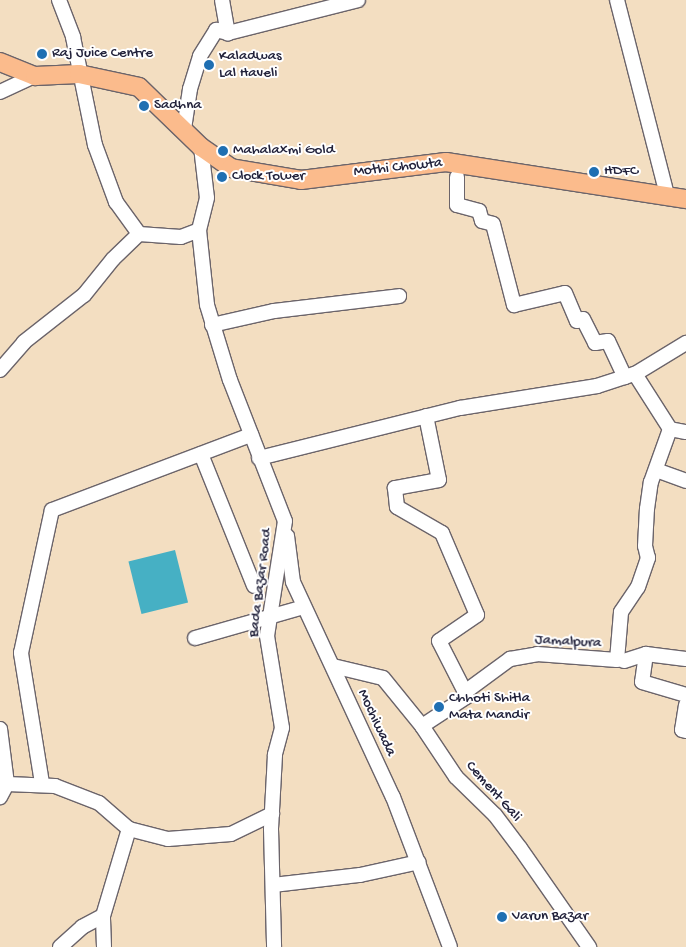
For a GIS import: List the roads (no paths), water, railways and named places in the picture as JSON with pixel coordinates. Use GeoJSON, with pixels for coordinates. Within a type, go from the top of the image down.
{"type":"FeatureCollection","features":[{"type":"Feature","properties":{"kind":"main road"},"geometry":{"type":"LineString","coordinates":[[0,62],[35,76]]}},
{"type":"Feature","properties":{"kind":"main road","name":"Mothi Chowta"},"geometry":{"type":"LineString","coordinates":[[35,76],[79,74],[139,87],[184,128],[201,148],[231,168],[301,180],[446,162],[668,198],[686,199]]}},
{"type":"Feature","properties":{"kind":"street"},"geometry":{"type":"LineString","coordinates":[[59,0],[72,37],[95,145],[116,202],[139,234]]}},
{"type":"Feature","properties":{"kind":"street"},"geometry":{"type":"LineString","coordinates":[[222,0],[228,33]]}},
{"type":"Feature","properties":{"kind":"street"},"geometry":{"type":"LineString","coordinates":[[184,128],[190,89],[200,56],[216,30],[228,33],[358,0]]}},
{"type":"Feature","properties":{"kind":"street"},"geometry":{"type":"LineString","coordinates":[[617,0],[668,198]]}},
{"type":"Feature","properties":{"kind":"street"},"geometry":{"type":"LineString","coordinates":[[0,92],[35,76]]}},
{"type":"Feature","properties":{"kind":"street","name":"Bada Bazar Road"},"geometry":{"type":"LineString","coordinates":[[201,148],[207,198],[199,230],[202,273],[212,325],[250,435],[285,522],[267,636],[282,728],[275,754],[272,814],[274,947]]}},
{"type":"Feature","properties":{"kind":"street"},"geometry":{"type":"LineString","coordinates":[[457,177],[457,205],[479,211],[482,221],[492,224],[514,305],[565,294],[578,321],[583,319],[595,343],[608,342],[630,376],[670,429],[686,432]]}},
{"type":"Feature","properties":{"kind":"street"},"geometry":{"type":"LineString","coordinates":[[0,370],[24,342],[84,296],[113,259],[139,234],[181,237],[199,230]]}},
{"type":"Feature","properties":{"kind":"street"},"geometry":{"type":"LineString","coordinates":[[212,325],[274,311],[399,296]]}},
{"type":"Feature","properties":{"kind":"street"},"geometry":{"type":"LineString","coordinates":[[259,458],[426,416],[538,393],[598,386],[630,376],[686,343]]}},
{"type":"Feature","properties":{"kind":"street"},"geometry":{"type":"LineString","coordinates":[[426,416],[439,480],[395,488],[397,507],[442,532],[477,614],[439,641],[466,692]]}},
{"type":"Feature","properties":{"kind":"street"},"geometry":{"type":"LineString","coordinates":[[670,429],[656,470],[647,509],[645,546],[648,558],[638,587],[621,612],[620,661],[646,654],[686,659]]}},
{"type":"Feature","properties":{"kind":"street"},"geometry":{"type":"LineString","coordinates":[[42,783],[21,652],[52,510],[250,435]]}},
{"type":"Feature","properties":{"kind":"street"},"geometry":{"type":"LineString","coordinates":[[201,454],[254,586]]}},
{"type":"Feature","properties":{"kind":"street"},"geometry":{"type":"LineString","coordinates":[[656,470],[686,481]]}},
{"type":"Feature","properties":{"kind":"street","name":"Mochiwada"},"geometry":{"type":"LineString","coordinates":[[285,522],[293,582],[333,666],[419,862],[448,941]]}},
{"type":"Feature","properties":{"kind":"street"},"geometry":{"type":"LineString","coordinates":[[195,638],[304,607]]}},
{"type":"Feature","properties":{"kind":"street","name":"Jamalpura"},"geometry":{"type":"LineString","coordinates":[[422,726],[466,697],[466,692],[510,659],[536,654],[620,661]]}},
{"type":"Feature","properties":{"kind":"street"},"geometry":{"type":"LineString","coordinates":[[646,654],[642,682],[686,695]]}},
{"type":"Feature","properties":{"kind":"street","name":"Cement Gali"},"geometry":{"type":"LineString","coordinates":[[333,666],[383,678],[422,726],[456,777],[494,815],[520,848],[589,947]]}},
{"type":"Feature","properties":{"kind":"street"},"geometry":{"type":"LineString","coordinates":[[686,705],[682,730],[686,731]]}},
{"type":"Feature","properties":{"kind":"street"},"geometry":{"type":"LineString","coordinates":[[0,729],[6,784],[0,797]]}},
{"type":"Feature","properties":{"kind":"street"},"geometry":{"type":"LineString","coordinates":[[6,784],[42,783],[99,803],[129,828],[168,839],[231,834],[272,814]]}},
{"type":"Feature","properties":{"kind":"street"},"geometry":{"type":"LineString","coordinates":[[104,947],[104,916],[129,828]]}},
{"type":"Feature","properties":{"kind":"street"},"geometry":{"type":"LineString","coordinates":[[273,885],[360,875],[419,862]]}},
{"type":"Feature","properties":{"kind":"street"},"geometry":{"type":"LineString","coordinates":[[60,947],[82,927],[104,916]]}},
{"type":"Feature","properties":{"kind":"water"},"geometry":{"type":"Polygon","coordinates":[[[175,550],[188,602],[141,614],[128,562],[175,550]]]}},
{"type":"Feature","properties":{"kind":"place","name":"Raj Juice Centre"},"geometry":{"type":"Point","coordinates":[42,54]}},
{"type":"Feature","properties":{"kind":"place","name":"Kaladwas Lal Haveli"},"geometry":{"type":"Point","coordinates":[209,65]}},
{"type":"Feature","properties":{"kind":"place","name":"Sadhna"},"geometry":{"type":"Point","coordinates":[144,106]}},
{"type":"Feature","properties":{"kind":"place","name":"Mahalaxmi Gold"},"geometry":{"type":"Point","coordinates":[223,151]}},
{"type":"Feature","properties":{"kind":"place","name":"HDFC"},"geometry":{"type":"Point","coordinates":[594,172]}},
{"type":"Feature","properties":{"kind":"place","name":"Clock Tower"},"geometry":{"type":"Point","coordinates":[222,177]}},
{"type":"Feature","properties":{"kind":"place","name":"Chhoti Shitla Mata Mandir"},"geometry":{"type":"Point","coordinates":[439,707]}},
{"type":"Feature","properties":{"kind":"place","name":"Varun Bazar"},"geometry":{"type":"Point","coordinates":[502,917]}}]}
